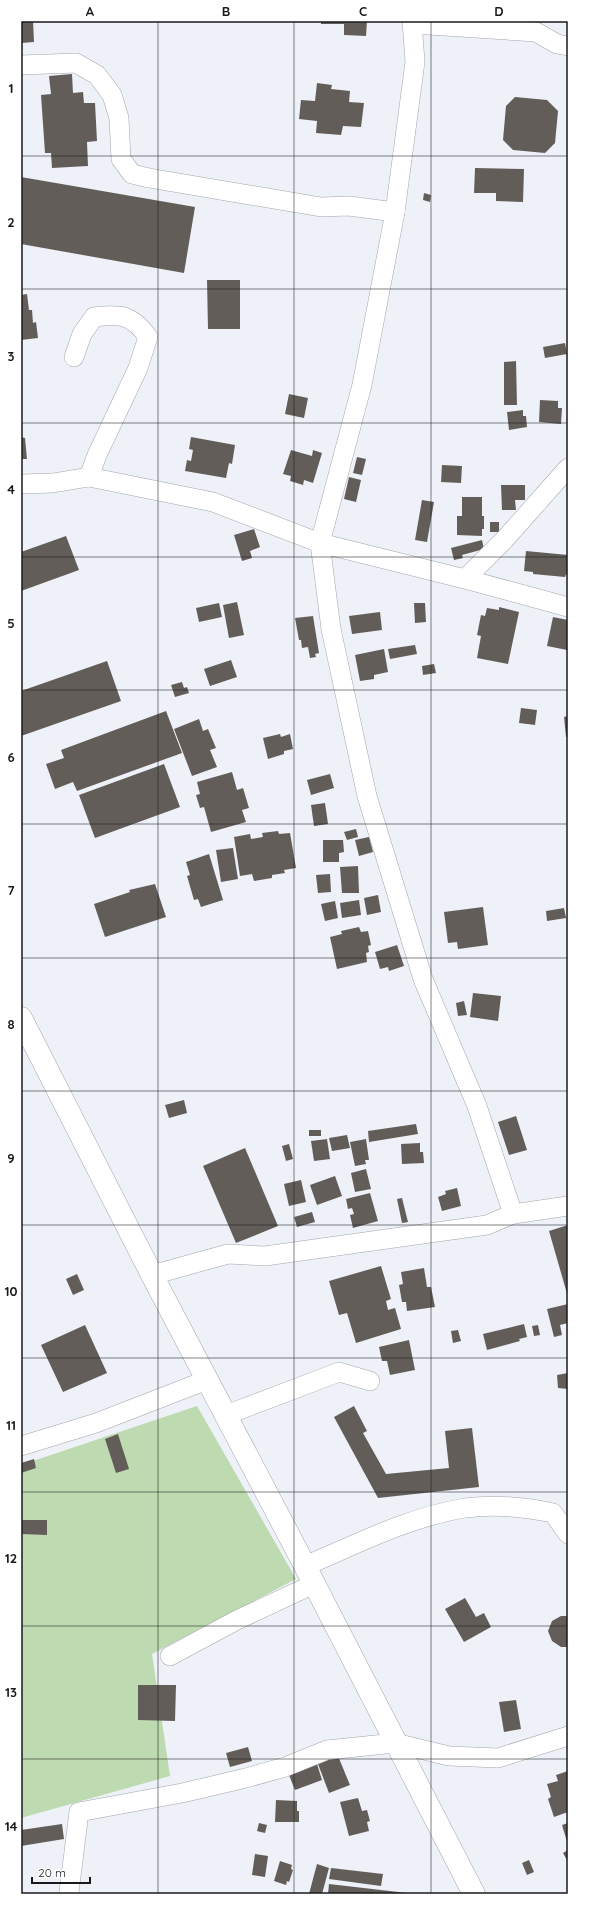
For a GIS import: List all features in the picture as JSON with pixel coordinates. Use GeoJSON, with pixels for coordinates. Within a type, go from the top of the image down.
{"type":"FeatureCollection","features":[{"type":"Feature","properties":{"kind":"highway"},"geometry":{"type":"LineString","coordinates":[[21,1018],[152,1275],[474,1894]]}},
{"type":"Feature","properties":{"kind":"street"},"geometry":{"type":"LineString","coordinates":[[514,1214],[477,1106],[423,978],[367,796],[331,629],[320,543],[362,385],[395,212],[414,62],[412,23],[536,32],[557,44],[568,46]]}},
{"type":"Feature","properties":{"kind":"street"},"geometry":{"type":"LineString","coordinates":[[21,65],[76,62],[97,75],[112,95],[119,118],[121,159],[132,174],[321,207],[349,206],[395,212]]}},
{"type":"Feature","properties":{"kind":"street"},"geometry":{"type":"LineString","coordinates":[[74,357],[82,334],[94,317],[116,314],[139,324],[148,337],[138,368],[97,455],[89,477]]}},
{"type":"Feature","properties":{"kind":"street"},"geometry":{"type":"LineString","coordinates":[[465,579],[505,539],[568,468]]}},
{"type":"Feature","properties":{"kind":"street"},"geometry":{"type":"LineString","coordinates":[[21,484],[53,483],[89,477],[212,502],[320,543],[465,579],[568,607]]}},
{"type":"Feature","properties":{"kind":"street"},"geometry":{"type":"LineString","coordinates":[[152,1275],[228,1254],[265,1256],[487,1225],[514,1214],[568,1206]]}},
{"type":"Feature","properties":{"kind":"street"},"geometry":{"type":"LineString","coordinates":[[226,1415],[339,1372],[370,1382]]}},
{"type":"Feature","properties":{"kind":"street"},"geometry":{"type":"LineString","coordinates":[[21,1446],[96,1423],[207,1380]]}},
{"type":"Feature","properties":{"kind":"street"},"geometry":{"type":"LineString","coordinates":[[170,1656],[237,1620],[309,1575],[388,1531],[433,1516],[466,1508],[502,1506],[553,1513],[568,1534]]}},
{"type":"Feature","properties":{"kind":"street"},"geometry":{"type":"LineString","coordinates":[[69,1892],[79,1812],[182,1793],[246,1778],[285,1767],[327,1750],[395,1743],[450,1756],[498,1758],[568,1736]]}},
{"type":"Feature","properties":{"kind":"green space"},"geometry":{"type":"Polygon","coordinates":[[[197,1406],[296,1579],[152,1654],[170,1776],[21,1818],[21,1465],[197,1406]]]}},
{"type":"Feature","properties":{"kind":"building"},"geometry":{"type":"Polygon","coordinates":[[[21,21],[33,21],[34,42],[21,43],[21,21]]]}},
{"type":"Feature","properties":{"kind":"building"},"geometry":{"type":"Polygon","coordinates":[[[321,21],[367,21],[366,36],[344,35],[344,24],[321,24],[321,21]]]}},
{"type":"Feature","properties":{"kind":"building"},"geometry":{"type":"Polygon","coordinates":[[[72,74],[73,93],[83,92],[84,103],[95,103],[97,141],[87,142],[88,166],[52,168],[51,153],[45,153],[41,95],[51,94],[49,76],[72,74]]]}},
{"type":"Feature","properties":{"kind":"building"},"geometry":{"type":"Polygon","coordinates":[[[317,83],[332,85],[331,89],[350,91],[349,102],[364,103],[361,127],[343,126],[341,135],[316,133],[317,121],[299,119],[301,100],[315,101],[317,83]]]}},
{"type":"Feature","properties":{"kind":"building"},"geometry":{"type":"Polygon","coordinates":[[[515,97],[547,100],[558,111],[555,143],[545,153],[513,150],[503,140],[506,106],[515,97]]]}},
{"type":"Feature","properties":{"kind":"building"},"geometry":{"type":"Polygon","coordinates":[[[475,168],[524,169],[523,202],[496,201],[496,193],[474,193],[475,168]]]}},
{"type":"Feature","properties":{"kind":"building"},"geometry":{"type":"Polygon","coordinates":[[[21,177],[195,207],[184,273],[21,244],[21,177]]]}},
{"type":"Feature","properties":{"kind":"building"},"geometry":{"type":"Polygon","coordinates":[[[424,193],[431,195],[430,202],[423,200],[424,193]]]}},
{"type":"Feature","properties":{"kind":"building"},"geometry":{"type":"Polygon","coordinates":[[[207,280],[240,280],[240,329],[208,329],[207,280]]]}},
{"type":"Feature","properties":{"kind":"building"},"geometry":{"type":"Polygon","coordinates":[[[27,294],[29,310],[32,310],[33,323],[36,322],[38,338],[21,340],[21,295],[27,294]]]}},
{"type":"Feature","properties":{"kind":"building"},"geometry":{"type":"Polygon","coordinates":[[[565,343],[567,354],[545,358],[543,347],[565,343]]]}},
{"type":"Feature","properties":{"kind":"building"},"geometry":{"type":"Polygon","coordinates":[[[516,361],[517,405],[504,405],[504,362],[516,361]]]}},
{"type":"Feature","properties":{"kind":"building"},"geometry":{"type":"Polygon","coordinates":[[[289,394],[308,398],[304,418],[285,414],[289,394]]]}},
{"type":"Feature","properties":{"kind":"building"},"geometry":{"type":"Polygon","coordinates":[[[540,400],[558,401],[558,408],[562,408],[561,424],[539,422],[540,400]]]}},
{"type":"Feature","properties":{"kind":"building"},"geometry":{"type":"Polygon","coordinates":[[[523,410],[523,416],[526,416],[527,427],[509,430],[507,412],[523,410]]]}},
{"type":"Feature","properties":{"kind":"building"},"geometry":{"type":"Polygon","coordinates":[[[21,437],[25,438],[27,459],[21,459],[21,437]]]}},
{"type":"Feature","properties":{"kind":"building"},"geometry":{"type":"Polygon","coordinates":[[[191,437],[235,445],[232,464],[229,463],[226,478],[185,471],[187,460],[191,461],[193,450],[189,449],[191,437]]]}},
{"type":"Feature","properties":{"kind":"building"},"geometry":{"type":"Polygon","coordinates":[[[291,450],[312,456],[313,450],[322,453],[313,483],[304,480],[303,485],[290,481],[291,476],[283,474],[291,450]]]}},
{"type":"Feature","properties":{"kind":"building"},"geometry":{"type":"Polygon","coordinates":[[[357,457],[366,459],[362,475],[353,473],[357,457]]]}},
{"type":"Feature","properties":{"kind":"building"},"geometry":{"type":"Polygon","coordinates":[[[442,465],[462,466],[461,483],[441,482],[442,465]]]}},
{"type":"Feature","properties":{"kind":"building"},"geometry":{"type":"Polygon","coordinates":[[[349,477],[361,480],[356,502],[344,499],[349,477]]]}},
{"type":"Feature","properties":{"kind":"building"},"geometry":{"type":"Polygon","coordinates":[[[501,485],[525,485],[525,500],[515,500],[516,510],[502,510],[501,485]]]}},
{"type":"Feature","properties":{"kind":"building"},"geometry":{"type":"Polygon","coordinates":[[[462,497],[482,497],[484,529],[482,529],[482,536],[457,535],[457,516],[462,516],[462,497]]]}},
{"type":"Feature","properties":{"kind":"building"},"geometry":{"type":"Polygon","coordinates":[[[422,500],[434,502],[427,542],[415,540],[422,500]]]}},
{"type":"Feature","properties":{"kind":"building"},"geometry":{"type":"Polygon","coordinates":[[[490,522],[499,522],[499,532],[490,532],[490,522]]]}},
{"type":"Feature","properties":{"kind":"building"},"geometry":{"type":"Polygon","coordinates":[[[254,529],[260,547],[250,551],[252,558],[242,561],[234,535],[254,529]]]}},
{"type":"Feature","properties":{"kind":"building"},"geometry":{"type":"Polygon","coordinates":[[[66,536],[79,570],[21,591],[21,552],[66,536]]]}},
{"type":"Feature","properties":{"kind":"building"},"geometry":{"type":"Polygon","coordinates":[[[482,540],[484,549],[462,555],[463,558],[454,560],[451,548],[482,540]]]}},
{"type":"Feature","properties":{"kind":"building"},"geometry":{"type":"Polygon","coordinates":[[[526,551],[568,555],[567,575],[566,574],[565,577],[533,574],[533,572],[524,571],[526,551]]]}},
{"type":"Feature","properties":{"kind":"building"},"geometry":{"type":"Polygon","coordinates":[[[237,602],[244,635],[229,638],[223,605],[237,602]]]}},
{"type":"Feature","properties":{"kind":"building"},"geometry":{"type":"Polygon","coordinates":[[[219,603],[222,617],[199,622],[196,608],[219,603]]]}},
{"type":"Feature","properties":{"kind":"building"},"geometry":{"type":"Polygon","coordinates":[[[414,603],[425,603],[426,622],[415,623],[414,603]]]}},
{"type":"Feature","properties":{"kind":"building"},"geometry":{"type":"Polygon","coordinates":[[[499,607],[519,612],[508,664],[477,658],[481,636],[477,635],[481,615],[485,616],[487,608],[499,610],[499,607]]]}},
{"type":"Feature","properties":{"kind":"building"},"geometry":{"type":"Polygon","coordinates":[[[380,612],[382,630],[352,634],[349,616],[380,612]]]}},
{"type":"Feature","properties":{"kind":"building"},"geometry":{"type":"Polygon","coordinates":[[[313,616],[319,653],[315,654],[316,657],[310,658],[308,647],[302,648],[301,640],[299,640],[295,618],[313,616]]]}},
{"type":"Feature","properties":{"kind":"building"},"geometry":{"type":"Polygon","coordinates":[[[553,617],[568,620],[567,650],[547,646],[553,617]]]}},
{"type":"Feature","properties":{"kind":"building"},"geometry":{"type":"Polygon","coordinates":[[[415,645],[417,654],[390,659],[388,649],[415,645]]]}},
{"type":"Feature","properties":{"kind":"building"},"geometry":{"type":"Polygon","coordinates":[[[384,649],[388,672],[374,675],[374,679],[360,681],[355,655],[384,649]]]}},
{"type":"Feature","properties":{"kind":"building"},"geometry":{"type":"Polygon","coordinates":[[[231,660],[237,677],[210,686],[204,669],[231,660]]]}},
{"type":"Feature","properties":{"kind":"building"},"geometry":{"type":"Polygon","coordinates":[[[107,661],[121,701],[21,736],[21,691],[107,661]]]}},
{"type":"Feature","properties":{"kind":"building"},"geometry":{"type":"Polygon","coordinates":[[[434,664],[436,673],[423,675],[422,666],[434,664]]]}},
{"type":"Feature","properties":{"kind":"building"},"geometry":{"type":"Polygon","coordinates":[[[182,682],[184,688],[187,687],[189,693],[175,697],[171,685],[182,682]]]}},
{"type":"Feature","properties":{"kind":"building"},"geometry":{"type":"Polygon","coordinates":[[[521,708],[537,710],[535,725],[519,723],[521,708]]]}},
{"type":"Feature","properties":{"kind":"building"},"geometry":{"type":"Polygon","coordinates":[[[166,711],[182,753],[77,791],[73,782],[55,789],[46,764],[64,758],[61,750],[166,711]]]}},
{"type":"Feature","properties":{"kind":"building"},"geometry":{"type":"Polygon","coordinates":[[[568,716],[568,737],[566,737],[564,717],[568,716]]]}},
{"type":"Feature","properties":{"kind":"building"},"geometry":{"type":"Polygon","coordinates":[[[199,719],[203,731],[208,729],[216,748],[210,750],[217,767],[192,776],[174,729],[199,719]]]}},
{"type":"Feature","properties":{"kind":"building"},"geometry":{"type":"Polygon","coordinates":[[[280,734],[281,737],[290,734],[293,749],[284,751],[284,754],[268,759],[263,738],[280,734]]]}},
{"type":"Feature","properties":{"kind":"building"},"geometry":{"type":"Polygon","coordinates":[[[164,764],[180,807],[95,838],[79,795],[164,764]]]}},
{"type":"Feature","properties":{"kind":"building"},"geometry":{"type":"Polygon","coordinates":[[[232,772],[237,790],[243,788],[249,808],[242,810],[246,822],[211,832],[204,807],[200,808],[196,795],[200,794],[197,782],[232,772]]]}},
{"type":"Feature","properties":{"kind":"building"},"geometry":{"type":"Polygon","coordinates":[[[330,774],[334,788],[311,795],[307,780],[330,774]]]}},
{"type":"Feature","properties":{"kind":"building"},"geometry":{"type":"Polygon","coordinates":[[[325,803],[328,824],[314,826],[311,805],[325,803]]]}},
{"type":"Feature","properties":{"kind":"building"},"geometry":{"type":"Polygon","coordinates":[[[356,829],[358,837],[347,840],[344,832],[356,829]]]}},
{"type":"Feature","properties":{"kind":"building"},"geometry":{"type":"Polygon","coordinates":[[[278,831],[279,834],[290,833],[296,868],[284,870],[285,873],[272,875],[272,878],[254,881],[252,874],[240,876],[234,837],[250,834],[251,839],[263,837],[262,833],[278,831]]]}},
{"type":"Feature","properties":{"kind":"building"},"geometry":{"type":"Polygon","coordinates":[[[369,837],[373,852],[359,856],[355,840],[369,837]]]}},
{"type":"Feature","properties":{"kind":"building"},"geometry":{"type":"Polygon","coordinates":[[[323,840],[343,840],[344,852],[339,853],[339,862],[323,862],[323,840]]]}},
{"type":"Feature","properties":{"kind":"building"},"geometry":{"type":"Polygon","coordinates":[[[233,848],[238,879],[221,882],[216,850],[233,848]]]}},
{"type":"Feature","properties":{"kind":"building"},"geometry":{"type":"Polygon","coordinates":[[[209,854],[223,900],[201,907],[198,899],[194,900],[187,876],[190,875],[186,862],[209,854]]]}},
{"type":"Feature","properties":{"kind":"building"},"geometry":{"type":"Polygon","coordinates":[[[358,866],[359,893],[342,893],[340,867],[358,866]]]}},
{"type":"Feature","properties":{"kind":"building"},"geometry":{"type":"Polygon","coordinates":[[[330,874],[331,892],[318,893],[316,875],[330,874]]]}},
{"type":"Feature","properties":{"kind":"building"},"geometry":{"type":"Polygon","coordinates":[[[155,884],[166,917],[105,937],[94,904],[130,892],[129,890],[155,884]]]}},
{"type":"Feature","properties":{"kind":"building"},"geometry":{"type":"Polygon","coordinates":[[[378,895],[381,912],[367,915],[364,898],[378,895]]]}},
{"type":"Feature","properties":{"kind":"building"},"geometry":{"type":"Polygon","coordinates":[[[359,900],[361,915],[342,918],[340,903],[359,900]]]}},
{"type":"Feature","properties":{"kind":"building"},"geometry":{"type":"Polygon","coordinates":[[[335,901],[338,918],[325,921],[321,904],[335,901]]]}},
{"type":"Feature","properties":{"kind":"building"},"geometry":{"type":"Polygon","coordinates":[[[483,907],[488,945],[458,949],[457,942],[448,943],[444,912],[483,907]]]}},
{"type":"Feature","properties":{"kind":"building"},"geometry":{"type":"Polygon","coordinates":[[[564,908],[566,918],[547,921],[546,911],[564,908]]]}},
{"type":"Feature","properties":{"kind":"building"},"geometry":{"type":"Polygon","coordinates":[[[359,927],[361,932],[368,931],[371,945],[368,946],[369,952],[366,953],[367,962],[337,969],[330,937],[342,934],[341,931],[359,927]]]}},
{"type":"Feature","properties":{"kind":"building"},"geometry":{"type":"Polygon","coordinates":[[[397,945],[404,966],[389,971],[388,967],[380,969],[375,952],[397,945]]]}},
{"type":"Feature","properties":{"kind":"building"},"geometry":{"type":"Polygon","coordinates":[[[473,993],[501,996],[498,1021],[470,1017],[473,993]]]}},
{"type":"Feature","properties":{"kind":"building"},"geometry":{"type":"Polygon","coordinates":[[[464,1001],[467,1015],[458,1016],[456,1003],[464,1001]]]}},
{"type":"Feature","properties":{"kind":"building"},"geometry":{"type":"Polygon","coordinates":[[[184,1100],[187,1113],[169,1118],[165,1105],[184,1100]]]}},
{"type":"Feature","properties":{"kind":"building"},"geometry":{"type":"Polygon","coordinates":[[[516,1116],[527,1150],[509,1155],[498,1122],[516,1116]]]}},
{"type":"Feature","properties":{"kind":"building"},"geometry":{"type":"Polygon","coordinates":[[[416,1124],[418,1134],[369,1142],[368,1131],[416,1124]]]}},
{"type":"Feature","properties":{"kind":"building"},"geometry":{"type":"Polygon","coordinates":[[[309,1130],[321,1130],[321,1136],[309,1136],[309,1130]]]}},
{"type":"Feature","properties":{"kind":"building"},"geometry":{"type":"Polygon","coordinates":[[[347,1135],[350,1148],[332,1151],[329,1138],[347,1135]]]}},
{"type":"Feature","properties":{"kind":"building"},"geometry":{"type":"Polygon","coordinates":[[[327,1139],[330,1159],[314,1161],[311,1141],[327,1139]]]}},
{"type":"Feature","properties":{"kind":"building"},"geometry":{"type":"Polygon","coordinates":[[[366,1139],[369,1160],[365,1160],[366,1164],[355,1166],[350,1142],[366,1139]]]}},
{"type":"Feature","properties":{"kind":"building"},"geometry":{"type":"Polygon","coordinates":[[[420,1143],[420,1152],[423,1152],[424,1163],[402,1164],[401,1144],[420,1143]]]}},
{"type":"Feature","properties":{"kind":"building"},"geometry":{"type":"Polygon","coordinates":[[[289,1144],[293,1159],[286,1161],[282,1146],[289,1144]]]}},
{"type":"Feature","properties":{"kind":"building"},"geometry":{"type":"Polygon","coordinates":[[[245,1148],[278,1226],[236,1243],[203,1166],[245,1148]]]}},
{"type":"Feature","properties":{"kind":"building"},"geometry":{"type":"Polygon","coordinates":[[[366,1169],[371,1189],[355,1192],[351,1173],[366,1169]]]}},
{"type":"Feature","properties":{"kind":"building"},"geometry":{"type":"Polygon","coordinates":[[[335,1176],[342,1196],[317,1205],[310,1185],[335,1176]]]}},
{"type":"Feature","properties":{"kind":"building"},"geometry":{"type":"Polygon","coordinates":[[[301,1180],[306,1202],[289,1206],[284,1184],[301,1180]]]}},
{"type":"Feature","properties":{"kind":"building"},"geometry":{"type":"Polygon","coordinates":[[[457,1188],[461,1206],[442,1211],[438,1197],[446,1194],[445,1191],[457,1188]]]}},
{"type":"Feature","properties":{"kind":"building"},"geometry":{"type":"Polygon","coordinates":[[[370,1193],[378,1221],[353,1228],[350,1215],[354,1214],[352,1208],[348,1209],[346,1199],[370,1193]]]}},
{"type":"Feature","properties":{"kind":"building"},"geometry":{"type":"Polygon","coordinates":[[[402,1198],[408,1222],[402,1223],[397,1199],[402,1198]]]}},
{"type":"Feature","properties":{"kind":"building"},"geometry":{"type":"Polygon","coordinates":[[[312,1212],[315,1222],[297,1227],[294,1217],[312,1212]]]}},
{"type":"Feature","properties":{"kind":"building"},"geometry":{"type":"Polygon","coordinates":[[[568,1225],[568,1297],[549,1231],[568,1225]]]}},
{"type":"Feature","properties":{"kind":"building"},"geometry":{"type":"Polygon","coordinates":[[[381,1266],[391,1299],[386,1301],[388,1310],[395,1308],[401,1329],[356,1343],[347,1313],[339,1315],[329,1281],[381,1266]]]}},
{"type":"Feature","properties":{"kind":"building"},"geometry":{"type":"Polygon","coordinates":[[[424,1268],[427,1287],[431,1287],[435,1307],[407,1311],[406,1302],[402,1302],[399,1285],[403,1284],[401,1272],[424,1268]]]}},
{"type":"Feature","properties":{"kind":"building"},"geometry":{"type":"Polygon","coordinates":[[[77,1274],[84,1290],[73,1295],[66,1279],[77,1274]]]}},
{"type":"Feature","properties":{"kind":"building"},"geometry":{"type":"Polygon","coordinates":[[[568,1304],[568,1323],[560,1325],[562,1335],[554,1337],[547,1309],[568,1304]]]}},
{"type":"Feature","properties":{"kind":"building"},"geometry":{"type":"Polygon","coordinates":[[[524,1324],[527,1337],[519,1339],[520,1341],[487,1350],[483,1334],[524,1324]]]}},
{"type":"Feature","properties":{"kind":"building"},"geometry":{"type":"Polygon","coordinates":[[[85,1325],[107,1373],[63,1392],[41,1345],[85,1325]]]}},
{"type":"Feature","properties":{"kind":"building"},"geometry":{"type":"Polygon","coordinates":[[[538,1325],[540,1335],[534,1336],[532,1326],[538,1325]]]}},
{"type":"Feature","properties":{"kind":"building"},"geometry":{"type":"Polygon","coordinates":[[[458,1330],[461,1341],[453,1343],[451,1331],[458,1330]]]}},
{"type":"Feature","properties":{"kind":"building"},"geometry":{"type":"Polygon","coordinates":[[[409,1340],[415,1370],[390,1375],[387,1361],[382,1361],[379,1347],[409,1340]]]}},
{"type":"Feature","properties":{"kind":"building"},"geometry":{"type":"Polygon","coordinates":[[[568,1373],[568,1389],[558,1388],[557,1375],[568,1373]]]}},
{"type":"Feature","properties":{"kind":"building"},"geometry":{"type":"Polygon","coordinates":[[[354,1406],[367,1431],[363,1433],[386,1474],[449,1468],[445,1431],[472,1428],[479,1487],[378,1498],[334,1417],[354,1406]]]}},
{"type":"Feature","properties":{"kind":"building"},"geometry":{"type":"Polygon","coordinates":[[[118,1434],[129,1469],[116,1473],[105,1439],[118,1434]]]}},
{"type":"Feature","properties":{"kind":"building"},"geometry":{"type":"Polygon","coordinates":[[[34,1459],[36,1468],[21,1473],[21,1463],[34,1459]]]}},
{"type":"Feature","properties":{"kind":"building"},"geometry":{"type":"Polygon","coordinates":[[[21,1520],[47,1520],[47,1535],[21,1534],[21,1520]]]}},
{"type":"Feature","properties":{"kind":"building"},"geometry":{"type":"Polygon","coordinates":[[[465,1598],[476,1617],[484,1613],[491,1627],[464,1642],[445,1609],[465,1598]]]}},
{"type":"Feature","properties":{"kind":"building"},"geometry":{"type":"Polygon","coordinates":[[[561,1616],[568,1616],[568,1647],[561,1647],[552,1641],[548,1631],[552,1621],[561,1616]]]}},
{"type":"Feature","properties":{"kind":"building"},"geometry":{"type":"Polygon","coordinates":[[[138,1685],[176,1685],[175,1721],[138,1720],[138,1685]]]}},
{"type":"Feature","properties":{"kind":"building"},"geometry":{"type":"Polygon","coordinates":[[[516,1700],[521,1729],[504,1732],[499,1702],[516,1700]]]}},
{"type":"Feature","properties":{"kind":"building"},"geometry":{"type":"Polygon","coordinates":[[[248,1747],[252,1761],[230,1767],[226,1753],[248,1747]]]}},
{"type":"Feature","properties":{"kind":"building"},"geometry":{"type":"Polygon","coordinates":[[[338,1756],[350,1785],[329,1793],[318,1764],[338,1756]]]}},
{"type":"Feature","properties":{"kind":"building"},"geometry":{"type":"Polygon","coordinates":[[[317,1764],[322,1780],[295,1790],[289,1775],[317,1764]]]}},
{"type":"Feature","properties":{"kind":"building"},"geometry":{"type":"Polygon","coordinates":[[[568,1771],[568,1812],[554,1817],[548,1799],[551,1797],[547,1784],[558,1781],[556,1775],[568,1771]]]}},
{"type":"Feature","properties":{"kind":"building"},"geometry":{"type":"Polygon","coordinates":[[[358,1798],[362,1811],[367,1810],[370,1821],[367,1822],[369,1831],[349,1836],[340,1802],[358,1798]]]}},
{"type":"Feature","properties":{"kind":"building"},"geometry":{"type":"Polygon","coordinates":[[[276,1800],[297,1801],[299,1822],[275,1822],[276,1800]]]}},
{"type":"Feature","properties":{"kind":"building"},"geometry":{"type":"Polygon","coordinates":[[[259,1823],[267,1825],[265,1833],[257,1831],[259,1823]]]}},
{"type":"Feature","properties":{"kind":"building"},"geometry":{"type":"Polygon","coordinates":[[[568,1823],[568,1845],[562,1825],[568,1823]]]}},
{"type":"Feature","properties":{"kind":"building"},"geometry":{"type":"Polygon","coordinates":[[[62,1824],[64,1839],[21,1846],[21,1830],[62,1824]]]}},
{"type":"Feature","properties":{"kind":"building"},"geometry":{"type":"Polygon","coordinates":[[[568,1850],[568,1862],[563,1853],[568,1850]]]}},
{"type":"Feature","properties":{"kind":"building"},"geometry":{"type":"Polygon","coordinates":[[[255,1854],[268,1856],[265,1877],[252,1875],[255,1854]]]}},
{"type":"Feature","properties":{"kind":"building"},"geometry":{"type":"Polygon","coordinates":[[[529,1860],[534,1872],[527,1875],[522,1863],[529,1860]]]}},
{"type":"Feature","properties":{"kind":"building"},"geometry":{"type":"Polygon","coordinates":[[[280,1861],[292,1865],[291,1869],[293,1870],[289,1882],[287,1881],[286,1885],[274,1881],[280,1861]]]}},
{"type":"Feature","properties":{"kind":"building"},"geometry":{"type":"Polygon","coordinates":[[[317,1864],[329,1868],[322,1894],[309,1894],[317,1864]]]}},
{"type":"Feature","properties":{"kind":"building"},"geometry":{"type":"Polygon","coordinates":[[[331,1868],[383,1874],[381,1886],[329,1879],[331,1868]]]}},
{"type":"Feature","properties":{"kind":"building"},"geometry":{"type":"Polygon","coordinates":[[[329,1884],[407,1893],[407,1894],[328,1894],[329,1884]]]}}]}
